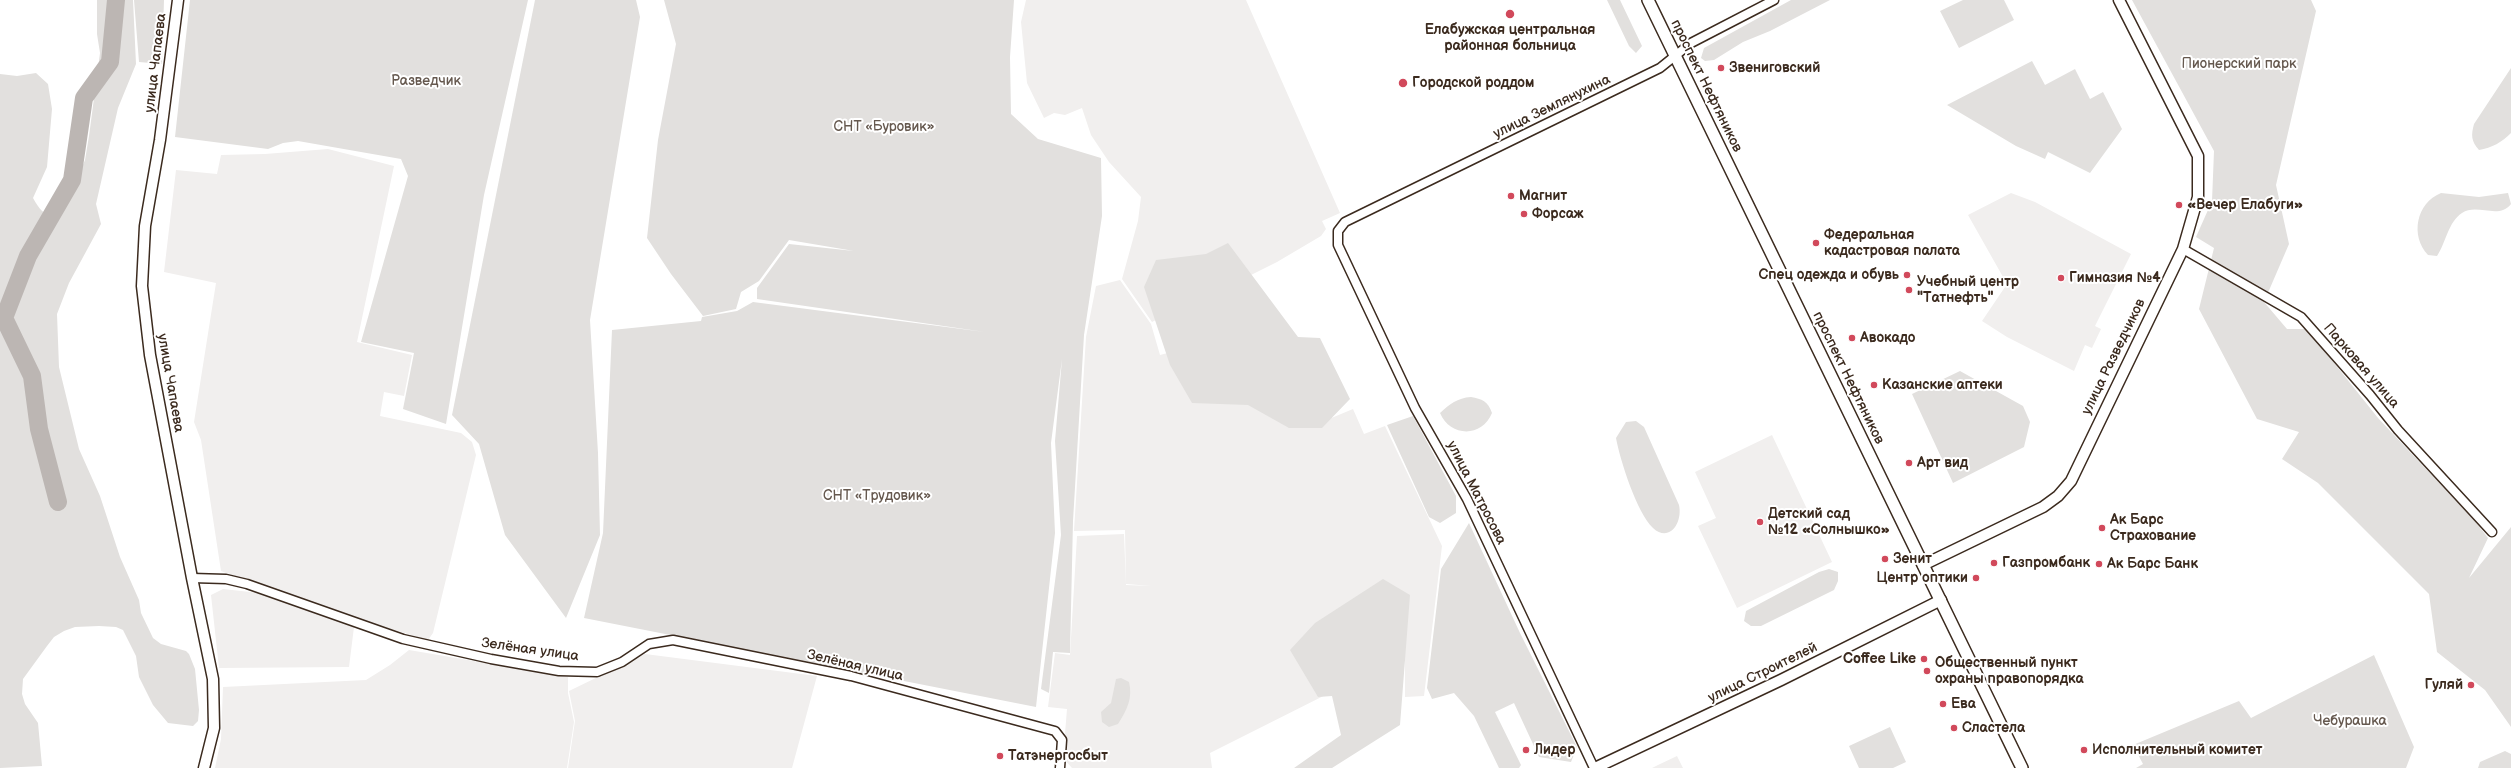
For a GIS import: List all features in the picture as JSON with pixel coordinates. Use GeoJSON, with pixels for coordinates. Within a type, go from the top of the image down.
{"type":"FeatureCollection","features":[{"type":"Feature","properties":{"kind":"main road","name":"проспект Нефтяников"},"geometry":{"type":"LineString","coordinates":[[1648,0],[2022,768]]}},
{"type":"Feature","properties":{"kind":"street","name":"улица Чапаева"},"geometry":{"type":"LineString","coordinates":[[178,0],[160,140],[145,226],[142,286],[150,355],[214,686],[214,728],[204,768]]}},
{"type":"Feature","properties":{"kind":"street","name":"улица Землянухина"},"geometry":{"type":"LineString","coordinates":[[1338,230],[1351,219],[1660,68],[1691,43],[1774,0]]}},
{"type":"Feature","properties":{"kind":"street","name":"улица Разведчиков"},"geometry":{"type":"LineString","coordinates":[[1923,565],[2043,507],[2064,490],[2071,481],[2183,249],[2198,197],[2198,156],[2119,0]]}},
{"type":"Feature","properties":{"kind":"street","name":"улица Матросова"},"geometry":{"type":"LineString","coordinates":[[1338,230],[1338,246],[1373,323],[1415,408],[1467,499],[1594,768]]}},
{"type":"Feature","properties":{"kind":"street","name":"Парковая улица"},"geometry":{"type":"LineString","coordinates":[[2183,249],[2301,317],[2370,395],[2398,430],[2492,532]]}},
{"type":"Feature","properties":{"kind":"street","name":"Зелёная улица"},"geometry":{"type":"LineString","coordinates":[[192,578],[226,579],[247,584],[403,639],[491,659],[559,671],[597,672],[622,662],[649,644],[673,640],[851,676],[1051,730],[1059,735],[1062,740],[1060,768]]}},
{"type":"Feature","properties":{"kind":"street","name":"улица Строителей"},"geometry":{"type":"LineString","coordinates":[[1594,768],[1781,680],[1941,600]]}},
{"type":"Feature","properties":{"kind":"shaded area"},"geometry":{"type":"Polygon","coordinates":[[[1026,0],[1246,0],[1340,213],[1322,221],[1326,229],[1321,236],[1277,262],[1251,275],[1228,283],[1152,322],[1122,279],[1138,221],[1141,197],[1109,162],[1091,135],[1082,108],[1065,115],[1054,113],[1044,118],[1027,83],[1021,22],[1026,0]]]}},
{"type":"Feature","properties":{"kind":"shaded area"},"geometry":{"type":"Polygon","coordinates":[[[328,149],[394,166],[357,342],[412,355],[404,396],[384,392],[380,416],[461,433],[472,442],[476,455],[433,633],[428,640],[307,604],[221,571],[201,440],[194,422],[216,283],[164,272],[176,170],[217,174],[221,155],[265,154],[328,149]]]}},
{"type":"Feature","properties":{"kind":"shaded area","name":"Гимназия №4"},"geometry":{"type":"Polygon","coordinates":[[[2011,193],[2035,202],[2131,254],[2095,326],[2101,329],[2092,348],[2085,345],[2074,371],[2007,337],[1982,321],[2007,284],[1968,215],[2011,193]]]}},
{"type":"Feature","properties":{"kind":"shaded area"},"geometry":{"type":"Polygon","coordinates":[[[1120,280],[1151,324],[1160,355],[1179,350],[1329,419],[1353,409],[1364,434],[1385,426],[1442,546],[1424,696],[1405,697],[1405,641],[1397,659],[1210,753],[1212,768],[1072,768],[1063,758],[1067,709],[1048,707],[1055,653],[1070,655],[1077,536],[1124,534],[1126,585],[1152,586],[1126,584],[1125,530],[1074,531],[1086,337],[1096,286],[1120,280]]]}},
{"type":"Feature","properties":{"kind":"shaded area","name":"Детский сад №12 «Солнышко»"},"geometry":{"type":"Polygon","coordinates":[[[1772,435],[1832,562],[1737,608],[1698,526],[1716,518],[1695,472],[1772,435]]]}},
{"type":"Feature","properties":{"kind":"shaded area"},"geometry":{"type":"Polygon","coordinates":[[[223,589],[259,593],[354,627],[349,667],[219,668],[211,595],[223,589]]]}},
{"type":"Feature","properties":{"kind":"shaded area"},"geometry":{"type":"Polygon","coordinates":[[[409,650],[568,677],[568,693],[574,722],[567,768],[215,768],[221,739],[223,687],[366,680],[390,665],[409,650]]]}},
{"type":"Feature","properties":{"kind":"shaded area"},"geometry":{"type":"Polygon","coordinates":[[[645,654],[817,676],[792,768],[568,768],[575,721],[569,691],[645,654]]]}},
{"type":"Feature","properties":{"kind":"shaded area"},"geometry":{"type":"Polygon","coordinates":[[[1677,756],[1683,768],[1652,768],[1658,765],[1677,756]]]}},
{"type":"Feature","properties":{"kind":"green space"},"geometry":{"type":"Polygon","coordinates":[[[97,0],[133,0],[136,64],[118,108],[96,204],[101,224],[69,283],[57,314],[59,367],[79,449],[100,496],[120,557],[139,600],[141,613],[153,638],[161,644],[186,651],[189,654],[195,669],[199,710],[198,721],[193,726],[168,723],[153,705],[139,677],[136,656],[123,630],[116,627],[75,627],[54,637],[23,679],[22,694],[25,704],[38,723],[42,766],[0,768],[0,74],[17,76],[36,73],[48,84],[52,109],[47,167],[33,198],[38,206],[46,213],[59,215],[69,198],[85,160],[100,53],[97,34],[97,0]]]}},
{"type":"Feature","properties":{"kind":"green space"},"geometry":{"type":"Polygon","coordinates":[[[134,0],[164,0],[162,64],[139,62],[134,0]]]}},
{"type":"Feature","properties":{"kind":"green space","name":"Разведчик"},"geometry":{"type":"Polygon","coordinates":[[[190,0],[528,0],[484,195],[446,424],[403,409],[414,353],[361,342],[408,176],[401,159],[298,141],[283,143],[268,149],[175,137],[190,0]]]}},
{"type":"Feature","properties":{"kind":"green space"},"geometry":{"type":"Polygon","coordinates":[[[535,0],[636,0],[640,17],[590,320],[598,453],[600,535],[566,618],[505,535],[479,444],[452,415],[535,0]]]}},
{"type":"Feature","properties":{"kind":"green space"},"geometry":{"type":"Polygon","coordinates":[[[664,0],[1014,0],[1010,57],[1011,114],[1038,139],[1101,158],[1102,216],[1084,335],[1073,521],[1070,653],[1053,652],[1049,693],[1041,689],[1061,535],[1055,441],[1062,359],[1051,443],[1055,533],[1036,707],[584,618],[603,533],[612,330],[701,321],[702,317],[737,311],[753,302],[985,332],[757,299],[757,288],[789,244],[854,251],[789,240],[759,281],[741,292],[736,309],[703,316],[671,274],[647,238],[658,140],[676,44],[664,0]]]}},
{"type":"Feature","properties":{"kind":"green space"},"geometry":{"type":"Polygon","coordinates":[[[1607,0],[1620,0],[1642,46],[1636,53],[1629,46],[1607,0]]]}},
{"type":"Feature","properties":{"kind":"green space"},"geometry":{"type":"Polygon","coordinates":[[[1791,0],[1830,0],[1770,31],[1743,42],[1714,60],[1705,61],[1701,58],[1704,48],[1791,0]]]}},
{"type":"Feature","properties":{"kind":"green space"},"geometry":{"type":"Polygon","coordinates":[[[1963,0],[2004,0],[2014,20],[1959,48],[1940,11],[1963,0]]]}},
{"type":"Feature","properties":{"kind":"green space","name":"Пионерский парк"},"geometry":{"type":"Polygon","coordinates":[[[2132,0],[2311,0],[2316,11],[2276,185],[2289,244],[2264,302],[2287,329],[2307,329],[2378,418],[2475,521],[2488,538],[2469,578],[2511,527],[2511,727],[2485,690],[2437,652],[2429,594],[2318,483],[2282,459],[2299,432],[2257,419],[2199,309],[2214,248],[2196,237],[2212,201],[2214,151],[2132,0]]]}},
{"type":"Feature","properties":{"kind":"green space"},"geometry":{"type":"Polygon","coordinates":[[[2032,61],[2045,85],[2075,69],[2090,99],[2103,92],[2122,129],[2090,173],[2048,152],[2045,159],[2016,146],[1947,105],[2032,61]]]}},
{"type":"Feature","properties":{"kind":"green space"},"geometry":{"type":"Polygon","coordinates":[[[2511,68],[2511,133],[2496,144],[2479,150],[2474,144],[2472,138],[2474,124],[2511,68]]]}},
{"type":"Feature","properties":{"kind":"green space"},"geometry":{"type":"Polygon","coordinates":[[[2441,193],[2479,197],[2508,193],[2511,204],[2506,209],[2500,211],[2468,210],[2462,213],[2450,227],[2437,256],[2428,255],[2422,247],[2419,239],[2418,221],[2426,204],[2441,193]]]}},
{"type":"Feature","properties":{"kind":"green space"},"geometry":{"type":"Polygon","coordinates":[[[1228,243],[1298,337],[1320,338],[1350,399],[1322,428],[1289,428],[1248,405],[1192,403],[1170,365],[1144,287],[1156,260],[1206,254],[1228,243]]]}},
{"type":"Feature","properties":{"kind":"green space"},"geometry":{"type":"Polygon","coordinates":[[[1960,371],[2023,406],[2030,422],[2024,447],[1953,483],[1912,394],[1960,371]]]}},
{"type":"Feature","properties":{"kind":"green space"},"geometry":{"type":"Polygon","coordinates":[[[1471,397],[1481,400],[1489,406],[1492,413],[1487,421],[1481,427],[1474,430],[1458,430],[1451,427],[1440,413],[1454,402],[1471,397]]]}},
{"type":"Feature","properties":{"kind":"green space"},"geometry":{"type":"Polygon","coordinates":[[[1413,416],[1456,496],[1456,513],[1440,523],[1429,517],[1387,425],[1413,416]]]}},
{"type":"Feature","properties":{"kind":"green space"},"geometry":{"type":"Polygon","coordinates":[[[1636,421],[1644,427],[1679,505],[1680,512],[1677,524],[1674,529],[1669,532],[1659,532],[1647,521],[1635,499],[1621,459],[1616,438],[1626,422],[1636,421]]]}},
{"type":"Feature","properties":{"kind":"green space"},"geometry":{"type":"Polygon","coordinates":[[[1469,523],[1520,633],[1577,747],[1571,762],[1539,757],[1514,703],[1495,712],[1521,765],[1519,768],[1499,768],[1474,716],[1454,693],[1432,699],[1427,688],[1441,569],[1469,523]]]}},
{"type":"Feature","properties":{"kind":"green space"},"geometry":{"type":"Polygon","coordinates":[[[1829,569],[1838,572],[1838,581],[1834,590],[1761,626],[1751,626],[1744,621],[1746,611],[1819,572],[1829,569]]]}},
{"type":"Feature","properties":{"kind":"green space"},"geometry":{"type":"Polygon","coordinates":[[[1383,579],[1410,595],[1400,725],[1332,768],[1294,768],[1341,735],[1332,696],[1318,697],[1290,650],[1315,623],[1383,579]]]}},
{"type":"Feature","properties":{"kind":"green space","name":"Чебурашка"},"geometry":{"type":"Polygon","coordinates":[[[2374,655],[2414,747],[2406,768],[2136,768],[2143,764],[2133,745],[2239,701],[2251,718],[2374,655]]]}},
{"type":"Feature","properties":{"kind":"green space"},"geometry":{"type":"Polygon","coordinates":[[[1121,678],[1129,682],[1130,699],[1118,724],[1109,727],[1102,722],[1101,712],[1111,703],[1116,679],[1121,678]]]}},
{"type":"Feature","properties":{"kind":"green space"},"geometry":{"type":"Polygon","coordinates":[[[1890,727],[1906,762],[1893,768],[1859,768],[1849,746],[1890,727]]]}},
{"type":"Feature","properties":{"kind":"green space"},"geometry":{"type":"Polygon","coordinates":[[[2505,751],[2511,754],[2511,768],[2478,768],[2480,762],[2505,751]]]}},
{"type":"Feature","properties":{"kind":"waterway"},"geometry":{"type":"LineString","coordinates":[[58,502],[39,429],[32,376],[4,318],[28,256],[72,180],[84,98],[110,62],[116,0]]}},
{"type":"Feature","properties":{"kind":"place","name":"Елабужская центральная районная больница"},"geometry":{"type":"Point","coordinates":[1510,14]}},
{"type":"Feature","properties":{"kind":"place","name":"Звениговский"},"geometry":{"type":"Point","coordinates":[1721,68]}},
{"type":"Feature","properties":{"kind":"place","name":"Городской роддом"},"geometry":{"type":"Point","coordinates":[1403,83]}},
{"type":"Feature","properties":{"kind":"place","name":"Магнит"},"geometry":{"type":"Point","coordinates":[1511,196]}},
{"type":"Feature","properties":{"kind":"place","name":"«Вечер Елабуги»"},"geometry":{"type":"Point","coordinates":[2179,205]}},
{"type":"Feature","properties":{"kind":"place","name":"Форсаж"},"geometry":{"type":"Point","coordinates":[1524,214]}},
{"type":"Feature","properties":{"kind":"place","name":"Федеральная кадастровая палата"},"geometry":{"type":"Point","coordinates":[1816,243]}},
{"type":"Feature","properties":{"kind":"place","name":"Спец одежда и обувь"},"geometry":{"type":"Point","coordinates":[1907,275]}},
{"type":"Feature","properties":{"kind":"place","name":"Гимназия №4"},"geometry":{"type":"Point","coordinates":[2061,278]}},
{"type":"Feature","properties":{"kind":"place","name":"Учебный центр \"Татнефть\""},"geometry":{"type":"Point","coordinates":[1909,290]}},
{"type":"Feature","properties":{"kind":"place","name":"Авокадо"},"geometry":{"type":"Point","coordinates":[1852,338]}},
{"type":"Feature","properties":{"kind":"place","name":"Казанские аптеки"},"geometry":{"type":"Point","coordinates":[1874,385]}},
{"type":"Feature","properties":{"kind":"place","name":"Арт вид"},"geometry":{"type":"Point","coordinates":[1909,463]}},
{"type":"Feature","properties":{"kind":"place","name":"Детский сад №12 «Солнышко»"},"geometry":{"type":"Point","coordinates":[1760,522]}},
{"type":"Feature","properties":{"kind":"place","name":"Ак Барс Страхование"},"geometry":{"type":"Point","coordinates":[2102,528]}},
{"type":"Feature","properties":{"kind":"place","name":"Зенит"},"geometry":{"type":"Point","coordinates":[1885,559]}},
{"type":"Feature","properties":{"kind":"place","name":"Газпромбанк"},"geometry":{"type":"Point","coordinates":[1994,563]}},
{"type":"Feature","properties":{"kind":"place","name":"Ак Барс Банк"},"geometry":{"type":"Point","coordinates":[2099,564]}},
{"type":"Feature","properties":{"kind":"place","name":"Центр оптики"},"geometry":{"type":"Point","coordinates":[1976,578]}},
{"type":"Feature","properties":{"kind":"place","name":"Coffee Like"},"geometry":{"type":"Point","coordinates":[1924,659]}},
{"type":"Feature","properties":{"kind":"place","name":"Общественный пункт охраны правопорядка"},"geometry":{"type":"Point","coordinates":[1927,671]}},
{"type":"Feature","properties":{"kind":"place","name":"Гуляй"},"geometry":{"type":"Point","coordinates":[2471,685]}},
{"type":"Feature","properties":{"kind":"place","name":"Ева"},"geometry":{"type":"Point","coordinates":[1943,704]}},
{"type":"Feature","properties":{"kind":"place","name":"Сластела"},"geometry":{"type":"Point","coordinates":[1954,728]}},
{"type":"Feature","properties":{"kind":"place","name":"Лидер"},"geometry":{"type":"Point","coordinates":[1526,750]}},
{"type":"Feature","properties":{"kind":"place","name":"Исполнительный комитет"},"geometry":{"type":"Point","coordinates":[2084,750]}},
{"type":"Feature","properties":{"kind":"place","name":"Татэнергосбыт"},"geometry":{"type":"Point","coordinates":[1000,756]}},
{"type":"Feature","properties":{"kind":"park label","name":"СНТ «Буровик»"},"geometry":{"type":"Point","coordinates":[884,127]}},
{"type":"Feature","properties":{"kind":"park label","name":"СНТ «Трудовик»"},"geometry":{"type":"Point","coordinates":[877,496]}}]}
